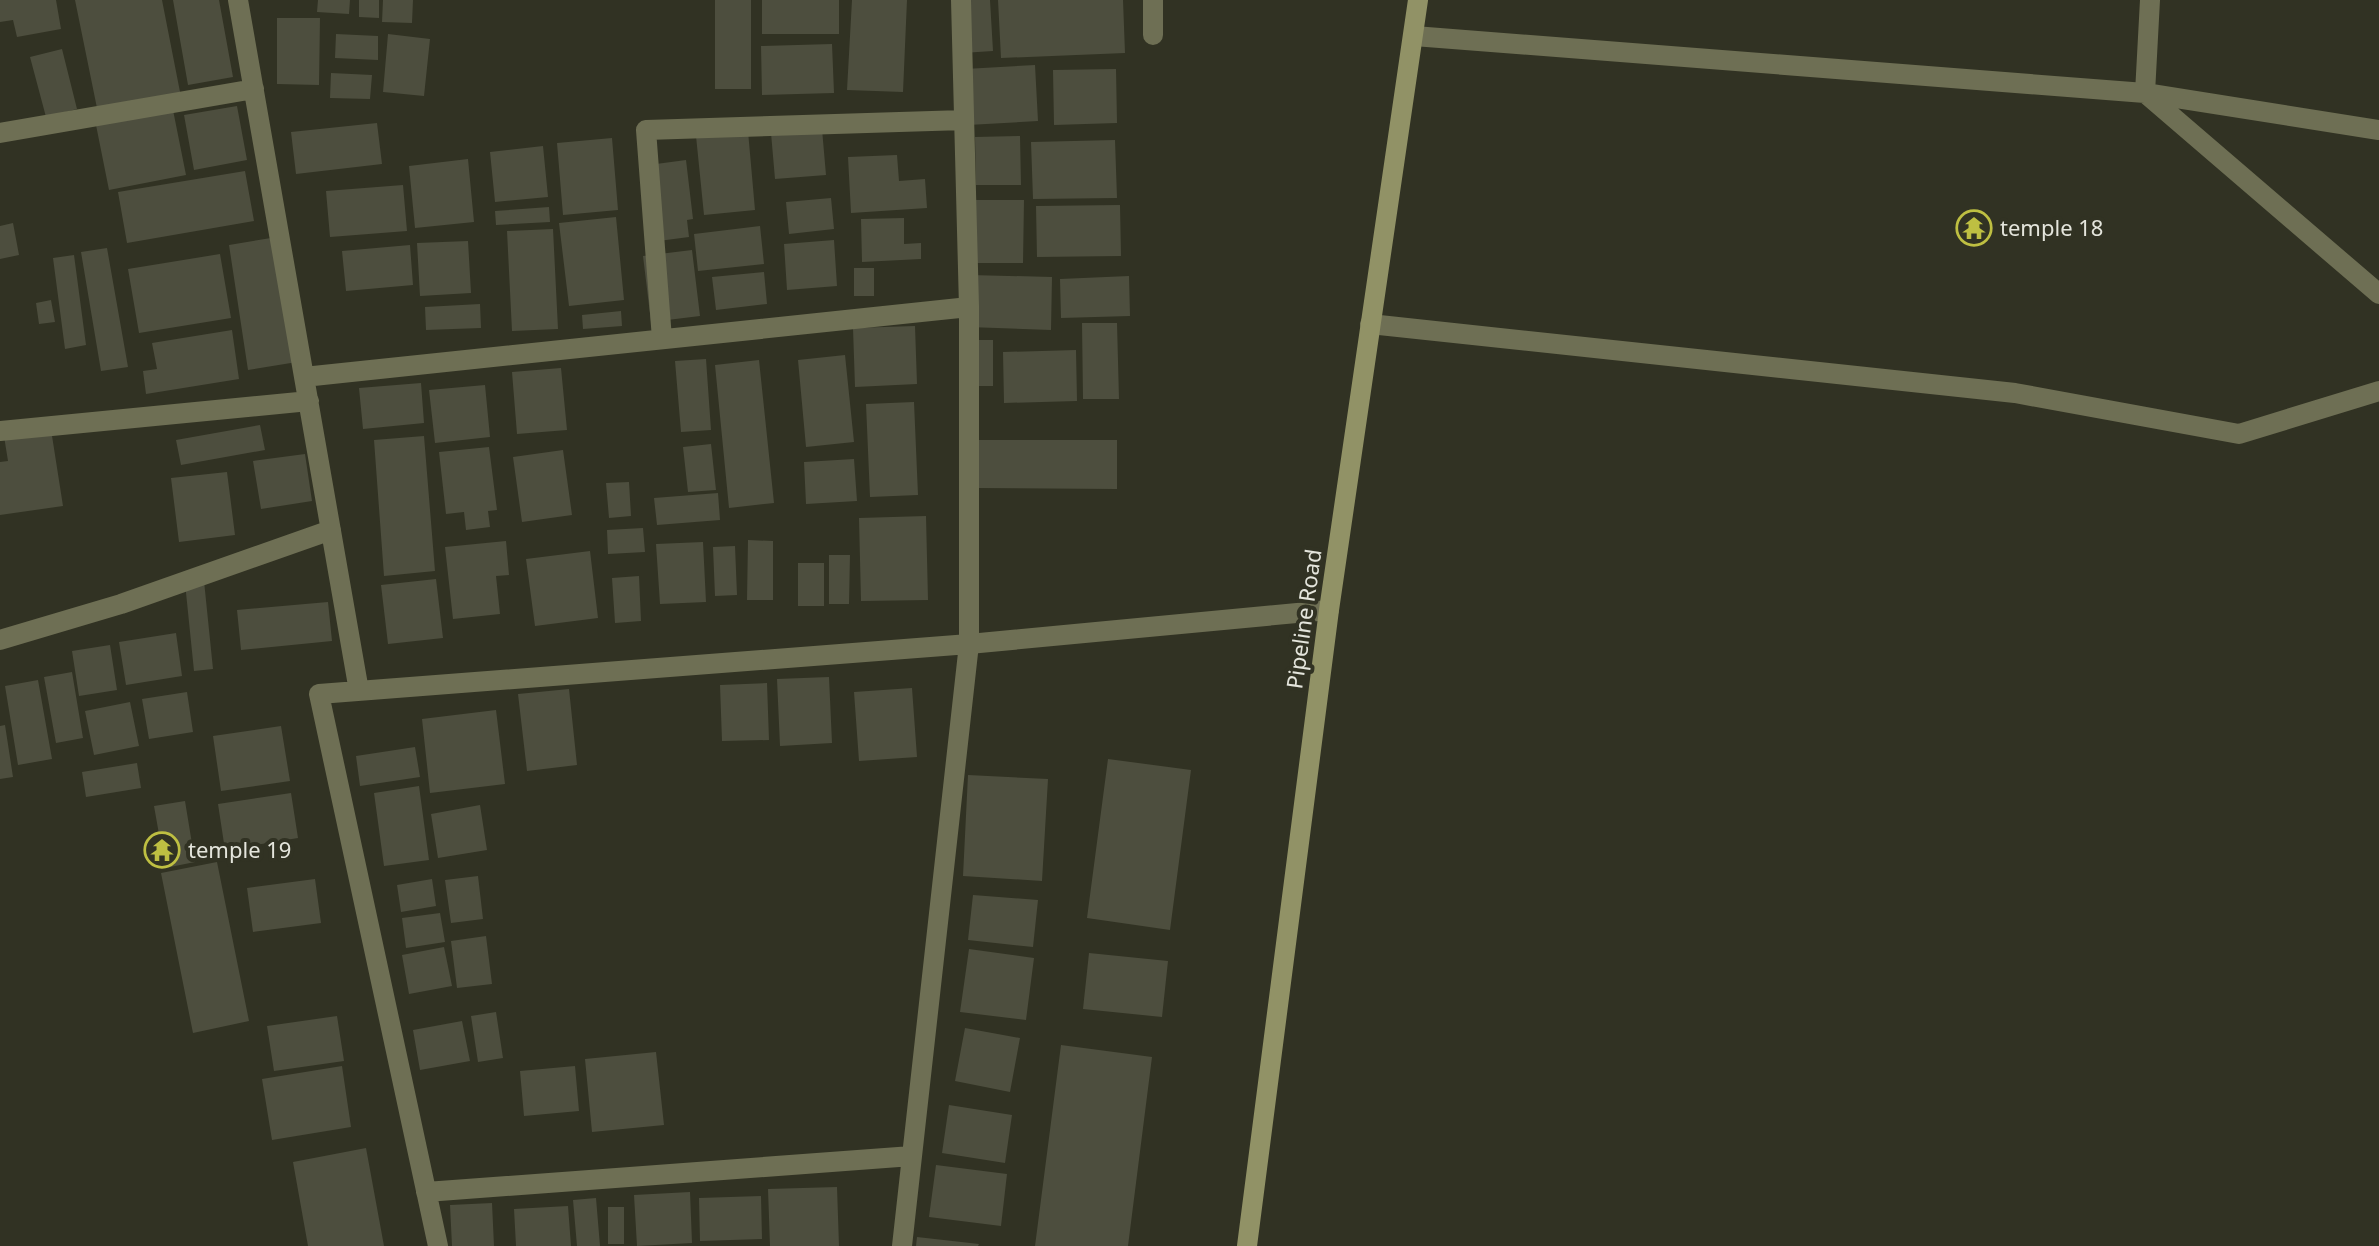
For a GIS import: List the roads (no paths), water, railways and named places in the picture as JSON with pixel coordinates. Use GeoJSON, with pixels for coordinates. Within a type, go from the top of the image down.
{"type":"FeatureCollection","features":[{"type":"Feature","properties":{"kind":"main road","name":"Pipeline Road"},"geometry":{"type":"LineString","coordinates":[[1247,1246],[1329,610],[1418,0]]}},
{"type":"Feature","properties":{"kind":"street"},"geometry":{"type":"LineString","coordinates":[[238,0],[359,691]]}},
{"type":"Feature","properties":{"kind":"street"},"geometry":{"type":"LineString","coordinates":[[902,1246],[969,644],[969,307],[961,0]]}},
{"type":"Feature","properties":{"kind":"street"},"geometry":{"type":"LineString","coordinates":[[1153,0],[1153,35]]}},
{"type":"Feature","properties":{"kind":"street"},"geometry":{"type":"LineString","coordinates":[[2145,93],[2150,0]]}},
{"type":"Feature","properties":{"kind":"street"},"geometry":{"type":"LineString","coordinates":[[1414,36],[2145,93],[2379,130]]}},
{"type":"Feature","properties":{"kind":"street"},"geometry":{"type":"LineString","coordinates":[[0,133],[254,89]]}},
{"type":"Feature","properties":{"kind":"street"},"geometry":{"type":"LineString","coordinates":[[2145,93],[2379,294]]}},
{"type":"Feature","properties":{"kind":"street"},"geometry":{"type":"LineString","coordinates":[[662,339],[646,130],[964,120]]}},
{"type":"Feature","properties":{"kind":"street"},"geometry":{"type":"LineString","coordinates":[[304,377],[969,307]]}},
{"type":"Feature","properties":{"kind":"street"},"geometry":{"type":"LineString","coordinates":[[1370,324],[2015,393],[2239,434],[2379,391]]}},
{"type":"Feature","properties":{"kind":"street"},"geometry":{"type":"LineString","coordinates":[[0,431],[309,401]]}},
{"type":"Feature","properties":{"kind":"street"},"geometry":{"type":"LineString","coordinates":[[0,640],[121,604],[331,530]]}},
{"type":"Feature","properties":{"kind":"street"},"geometry":{"type":"LineString","coordinates":[[438,1246],[319,694],[969,644],[1329,610]]}},
{"type":"Feature","properties":{"kind":"street"},"geometry":{"type":"LineString","coordinates":[[426,1192],[912,1156]]}},
{"type":"Feature","properties":{"kind":"place","name":"temple 18"},"geometry":{"type":"Point","coordinates":[1974,228]}},
{"type":"Feature","properties":{"kind":"place","name":"temple 19"},"geometry":{"type":"Point","coordinates":[162,850]}}]}
